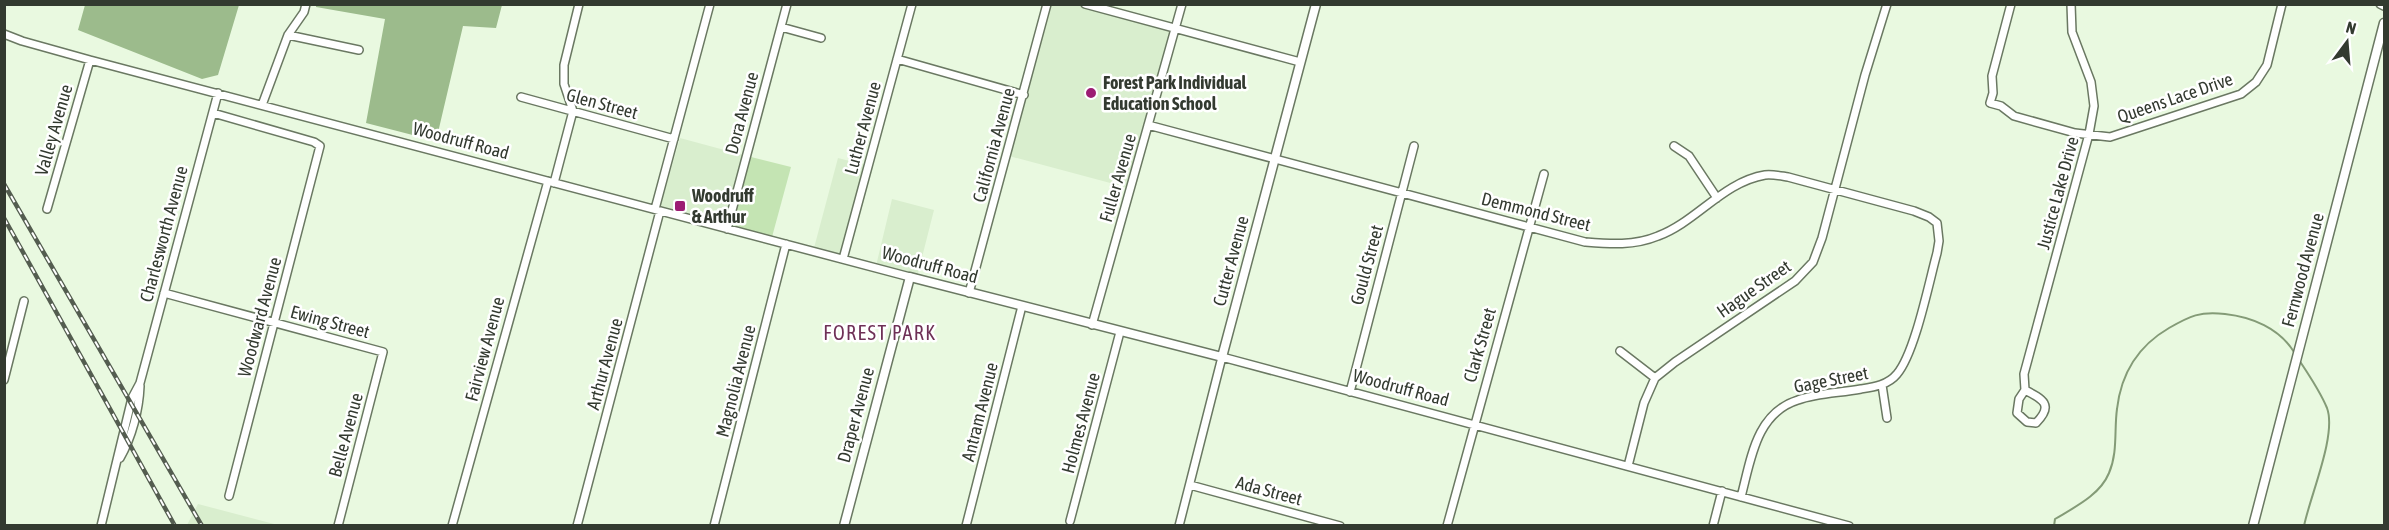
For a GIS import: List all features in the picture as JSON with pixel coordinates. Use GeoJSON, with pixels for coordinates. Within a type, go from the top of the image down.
{"type":"FeatureCollection","features":[{"type":"Feature","properties":{"kind":"street"},"geometry":{"type":"LineString","coordinates":[[262,105],[288,35],[304,12],[306,4]]}},
{"type":"Feature","properties":{"kind":"street"},"geometry":{"type":"LineString","coordinates":[[573,111],[564,84],[564,65],[579,4]]}},
{"type":"Feature","properties":{"kind":"street","name":"Arthur Avenue"},"geometry":{"type":"LineString","coordinates":[[578,525],[710,4]]}},
{"type":"Feature","properties":{"kind":"street","name":"Dora Avenue"},"geometry":{"type":"LineString","coordinates":[[727,229],[787,4]]}},
{"type":"Feature","properties":{"kind":"street","name":"Luther Avenue"},"geometry":{"type":"LineString","coordinates":[[843,259],[912,4]]}},
{"type":"Feature","properties":{"kind":"street","name":"California Avenue"},"geometry":{"type":"LineString","coordinates":[[969,293],[1047,4]]}},
{"type":"Feature","properties":{"kind":"street"},"geometry":{"type":"LineString","coordinates":[[1084,4],[1300,62]]}},
{"type":"Feature","properties":{"kind":"street","name":"Fuller Avenue"},"geometry":{"type":"LineString","coordinates":[[1092,325],[1182,4]]}},
{"type":"Feature","properties":{"kind":"street","name":"Cutter Avenue"},"geometry":{"type":"LineString","coordinates":[[1179,525],[1316,4]]}},
{"type":"Feature","properties":{"kind":"street","name":"Hague Street"},"geometry":{"type":"LineString","coordinates":[[1628,466],[1644,403],[1655,378],[1795,281],[1813,262],[1822,238],[1865,75],[1887,4]]}},
{"type":"Feature","properties":{"kind":"street","name":"Queens Lace Drive"},"geometry":{"type":"LineString","coordinates":[[2011,4],[1992,76],[1993,93],[1990,103],[2001,106],[2014,116],[2074,132],[2110,136],[2241,94],[2256,82],[2267,65],[2282,4]]}},
{"type":"Feature","properties":{"kind":"street","name":"Justice Lake Drive"},"geometry":{"type":"LineString","coordinates":[[2025,390],[2043,400],[2046,407],[2044,415],[2036,423],[2027,422],[2017,413],[2019,399],[2025,390],[2024,374],[2089,134],[2094,106],[2091,82],[2072,32],[2071,4]]}},
{"type":"Feature","properties":{"kind":"street","name":"Fernwood Avenue"},"geometry":{"type":"LineString","coordinates":[[2253,525],[2385,23]]}},
{"type":"Feature","properties":{"kind":"street"},"geometry":{"type":"LineString","coordinates":[[781,27],[821,38]]}},
{"type":"Feature","properties":{"kind":"street","name":"Woodruff Road"},"geometry":{"type":"LineString","coordinates":[[4,34],[90,60],[969,293],[1222,357],[1849,525]]}},
{"type":"Feature","properties":{"kind":"street"},"geometry":{"type":"LineString","coordinates":[[288,35],[358,50]]}},
{"type":"Feature","properties":{"kind":"street","name":"Valley Avenue"},"geometry":{"type":"LineString","coordinates":[[47,209],[90,60]]}},
{"type":"Feature","properties":{"kind":"street"},"geometry":{"type":"LineString","coordinates":[[897,60],[1024,95]]}},
{"type":"Feature","properties":{"kind":"street","name":"Charlesworth Avenue"},"geometry":{"type":"LineString","coordinates":[[101,525],[119,460],[127,446],[139,401],[140,383],[218,93]]}},
{"type":"Feature","properties":{"kind":"street","name":"Glen Street"},"geometry":{"type":"LineString","coordinates":[[521,97],[674,139]]}},
{"type":"Feature","properties":{"kind":"street","name":"Fairview Avenue"},"geometry":{"type":"LineString","coordinates":[[452,525],[573,111]]}},
{"type":"Feature","properties":{"kind":"street","name":"Woodward Avenue"},"geometry":{"type":"LineString","coordinates":[[213,113],[314,142],[320,146],[229,496]]}},
{"type":"Feature","properties":{"kind":"street","name":"Demmond Street"},"geometry":{"type":"LineString","coordinates":[[1148,126],[1585,242],[1625,244],[1657,237],[1744,182],[1766,175],[1788,177],[1914,211],[1937,223]]}},
{"type":"Feature","properties":{"kind":"street","name":"Gould Street"},"geometry":{"type":"LineString","coordinates":[[1350,392],[1414,146]]}},
{"type":"Feature","properties":{"kind":"street"},"geometry":{"type":"LineString","coordinates":[[1674,147],[1689,156],[1717,198]]}},
{"type":"Feature","properties":{"kind":"street","name":"Clark Street"},"geometry":{"type":"LineString","coordinates":[[1447,525],[1544,174]]}},
{"type":"Feature","properties":{"kind":"street","name":"Gage Street"},"geometry":{"type":"LineString","coordinates":[[1741,496],[1756,443],[1764,425],[1777,410],[1798,399],[1882,385],[1897,375],[1907,358],[1937,253],[1939,241],[1937,223]]}},
{"type":"Feature","properties":{"kind":"street","name":"Magnolia Avenue"},"geometry":{"type":"LineString","coordinates":[[714,525],[786,244]]}},
{"type":"Feature","properties":{"kind":"street","name":"Draper Avenue"},"geometry":{"type":"LineString","coordinates":[[844,525],[910,277]]}},
{"type":"Feature","properties":{"kind":"street","name":"Ewing Street"},"geometry":{"type":"LineString","coordinates":[[164,292],[383,352]]}},
{"type":"Feature","properties":{"kind":"street"},"geometry":{"type":"LineString","coordinates":[[4,380],[7,359],[24,302]]}},
{"type":"Feature","properties":{"kind":"street","name":"Antram Avenue"},"geometry":{"type":"LineString","coordinates":[[966,525],[1022,306]]}},
{"type":"Feature","properties":{"kind":"street","name":"Holmes Avenue"},"geometry":{"type":"LineString","coordinates":[[1070,522],[1120,332]]}},
{"type":"Feature","properties":{"kind":"street"},"geometry":{"type":"LineString","coordinates":[[1620,351],[1655,378]]}},
{"type":"Feature","properties":{"kind":"street","name":"Belle Avenue"},"geometry":{"type":"LineString","coordinates":[[338,525],[383,352]]}},
{"type":"Feature","properties":{"kind":"street"},"geometry":{"type":"LineString","coordinates":[[1882,385],[1887,418]]}},
{"type":"Feature","properties":{"kind":"street","name":"Ada Street"},"geometry":{"type":"LineString","coordinates":[[1190,486],[1340,525]]}},
{"type":"Feature","properties":{"kind":"street"},"geometry":{"type":"LineString","coordinates":[[1713,525],[1722,491]]}},
{"type":"Feature","properties":{"kind":"shaded area"},"geometry":{"type":"Polygon","coordinates":[[[85,4],[239,5],[218,75],[202,79],[78,30],[85,4]]]}},
{"type":"Feature","properties":{"kind":"shaded area"},"geometry":{"type":"Polygon","coordinates":[[[316,4],[502,5],[496,28],[463,26],[436,141],[366,123],[385,19],[316,7],[316,4]]]}},
{"type":"Feature","properties":{"kind":"shaded area","name":"Forest Park Individual Education School"},"geometry":{"type":"Polygon","coordinates":[[[1049,5],[1077,5],[1173,30],[1129,188],[1009,156],[1049,5]]]}},
{"type":"Feature","properties":{"kind":"shaded area"},"geometry":{"type":"Polygon","coordinates":[[[680,138],[743,155],[725,225],[660,207],[680,138]]]}},
{"type":"Feature","properties":{"kind":"shaded area"},"geometry":{"type":"Polygon","coordinates":[[[743,155],[791,167],[772,237],[725,225],[743,155]]]}},
{"type":"Feature","properties":{"kind":"shaded area"},"geometry":{"type":"Polygon","coordinates":[[[838,158],[873,167],[848,258],[814,248],[838,158]]]}},
{"type":"Feature","properties":{"kind":"shaded area"},"geometry":{"type":"Polygon","coordinates":[[[892,199],[934,210],[917,277],[876,266],[892,199]]]}},
{"type":"Feature","properties":{"kind":"shaded area"},"geometry":{"type":"Polygon","coordinates":[[[198,504],[278,525],[187,525],[198,504]]]}},
{"type":"Feature","properties":{"kind":"waterway"},"geometry":{"type":"LineString","coordinates":[[2054,526],[2055,519],[2086,500],[2105,481],[2114,457],[2117,409],[2122,384],[2140,352],[2158,335],[2196,315],[2225,314],[2264,325],[2281,336],[2294,352]]}},
{"type":"Feature","properties":{"kind":"waterway"},"geometry":{"type":"LineString","coordinates":[[2299,360],[2321,395],[2329,420],[2322,466],[2304,526]]}},
{"type":"Feature","properties":{"kind":"railway"},"geometry":{"type":"LineString","coordinates":[[4,184],[202,526]]}},
{"type":"Feature","properties":{"kind":"railway"},"geometry":{"type":"LineString","coordinates":[[4,218],[175,526]]}},
{"type":"Feature","properties":{"kind":"place","name":"Forest Park Individual Education School"},"geometry":{"type":"Point","coordinates":[1091,93]}},
{"type":"Feature","properties":{"kind":"place","name":"Woodruff & Arthur"},"geometry":{"type":"Point","coordinates":[680,206]}},
{"type":"Feature","properties":{"kind":"district","name":"FOREST PARK"},"geometry":{"type":"Point","coordinates":[880,333]}}]}
